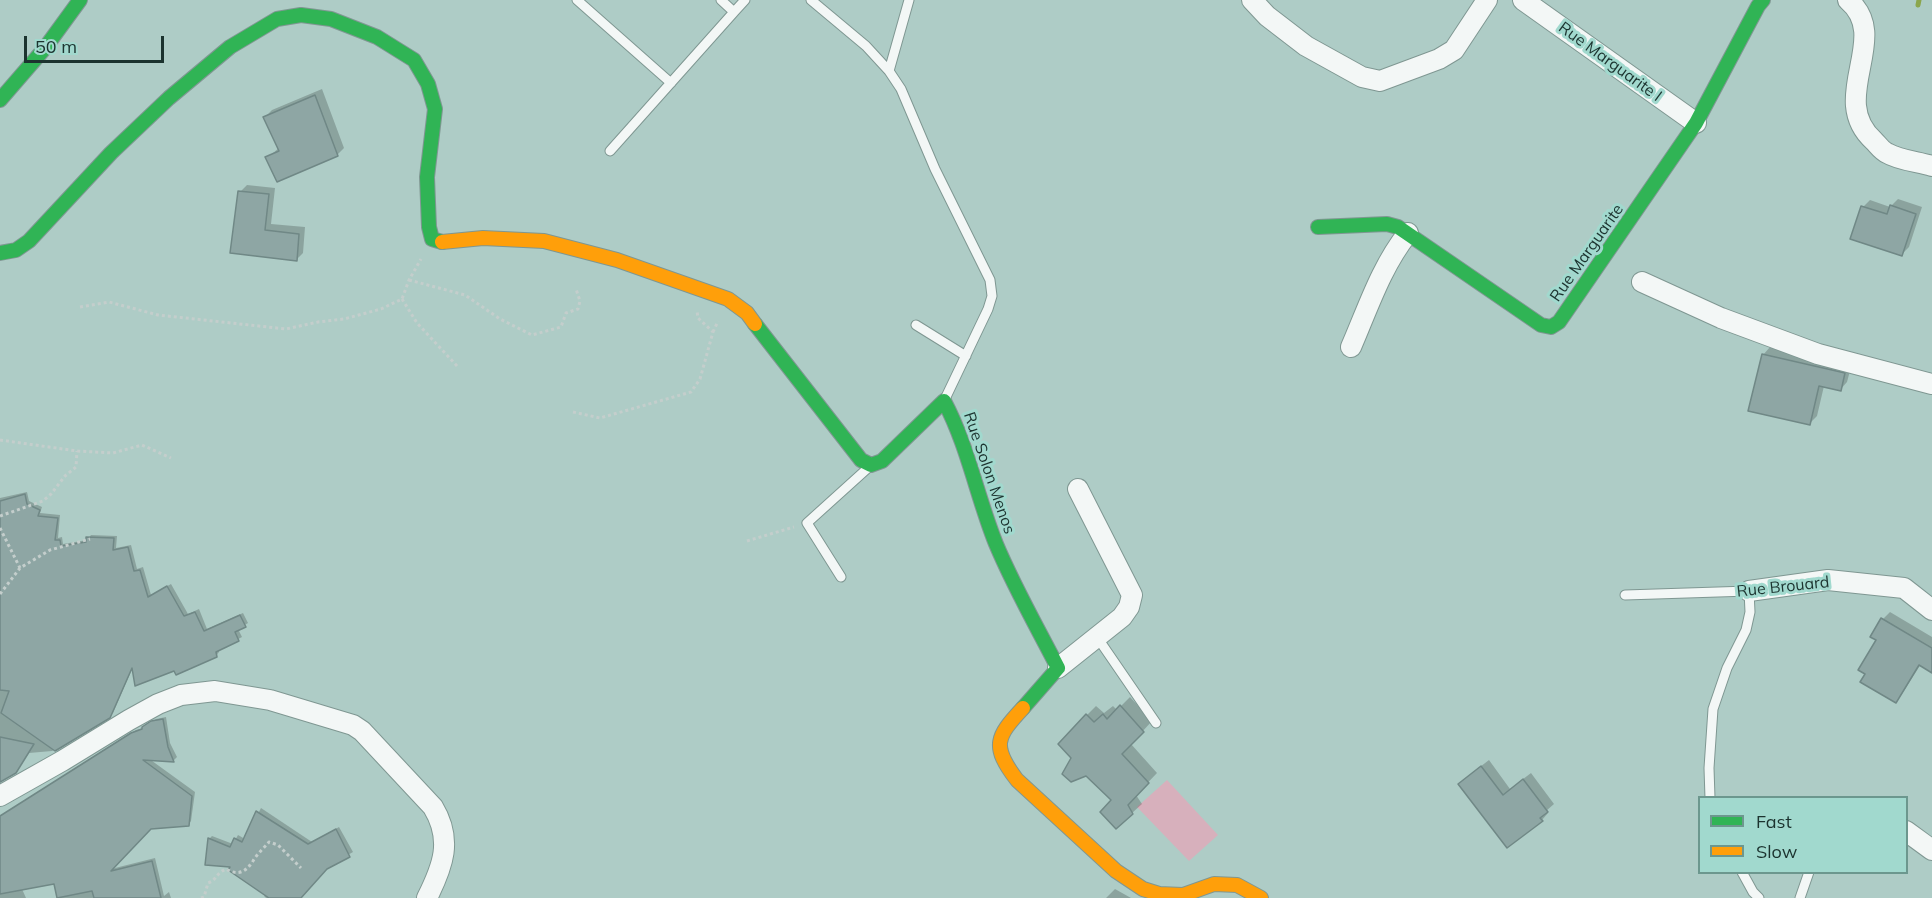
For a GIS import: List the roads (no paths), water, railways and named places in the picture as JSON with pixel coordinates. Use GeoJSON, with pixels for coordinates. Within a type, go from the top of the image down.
{"type":"FeatureCollection","features":[{"type":"Feature","properties":{"kind":"street"},"geometry":{"type":"LineString","coordinates":[[0,100],[45,48],[80,0]]}},
{"type":"Feature","properties":{"kind":"street"},"geometry":{"type":"LineString","coordinates":[[1252,0],[1267,16],[1306,46],[1362,77],[1380,81],[1439,59],[1454,50],[1487,0]]}},
{"type":"Feature","properties":{"kind":"street","name":"Rue Marguarite I"},"geometry":{"type":"LineString","coordinates":[[1523,0],[1696,123]]}},
{"type":"Feature","properties":{"kind":"street","name":"Rue Marguarite"},"geometry":{"type":"LineString","coordinates":[[1318,227],[1387,225],[1398,227],[1541,325],[1551,327],[1559,322],[1696,123],[1763,0]]}},
{"type":"Feature","properties":{"kind":"street"},"geometry":{"type":"LineString","coordinates":[[1848,0],[1858,8],[1864,25],[1864,49],[1854,101],[1858,119],[1867,135],[1888,154],[1932,166]]}},
{"type":"Feature","properties":{"kind":"street"},"geometry":{"type":"LineString","coordinates":[[0,253],[16,250],[29,241],[111,153],[169,98],[231,47],[277,19],[301,15],[332,20],[377,37],[414,60],[428,84],[435,109],[427,177],[429,227],[432,239],[442,242],[483,238],[544,241],[617,260],[728,299],[747,313],[861,460],[871,465]]}},
{"type":"Feature","properties":{"kind":"street"},"geometry":{"type":"LineString","coordinates":[[1351,347],[1383,270],[1394,250],[1408,233]]}},
{"type":"Feature","properties":{"kind":"street"},"geometry":{"type":"LineString","coordinates":[[1642,282],[1721,318],[1818,354],[1932,384]]}},
{"type":"Feature","properties":{"kind":"street","name":"Rue Solon Menos"},"geometry":{"type":"LineString","coordinates":[[871,465],[882,461],[944,401],[961,433],[989,525],[999,549],[1058,668]]}},
{"type":"Feature","properties":{"kind":"street"},"geometry":{"type":"LineString","coordinates":[[1078,489],[1132,595],[1129,607],[1122,617],[1058,668],[1004,729],[1000,738],[999,752],[1005,765],[1017,780],[1116,871],[1143,889],[1159,894],[1183,895],[1214,884],[1237,885],[1261,898]]}},
{"type":"Feature","properties":{"kind":"street","name":"Rue Brouard"},"geometry":{"type":"LineString","coordinates":[[1749,591],[1828,580],[1904,588],[1932,610]]}},
{"type":"Feature","properties":{"kind":"street"},"geometry":{"type":"LineString","coordinates":[[0,796],[129,720],[158,704],[181,695],[215,691],[270,700],[352,725],[362,731],[433,807],[440,819],[444,837],[440,872],[428,898]]}},
{"type":"Feature","properties":{"kind":"street"},"geometry":{"type":"LineString","coordinates":[[1908,832],[1932,850]]}},
{"type":"Feature","properties":{"kind":"lane"},"geometry":{"type":"LineString","coordinates":[[577,0],[671,83]]}},
{"type":"Feature","properties":{"kind":"lane"},"geometry":{"type":"LineString","coordinates":[[720,0],[734,12]]}},
{"type":"Feature","properties":{"kind":"lane"},"geometry":{"type":"LineString","coordinates":[[610,151],[745,0]]}},
{"type":"Feature","properties":{"kind":"lane"},"geometry":{"type":"LineString","coordinates":[[811,0],[866,46],[889,71],[901,89],[935,169],[990,280],[992,296],[988,309],[944,401]]}},
{"type":"Feature","properties":{"kind":"lane"},"geometry":{"type":"LineString","coordinates":[[889,71],[909,0]]}},
{"type":"Feature","properties":{"kind":"lane"},"geometry":{"type":"LineString","coordinates":[[916,325],[966,356]]}},
{"type":"Feature","properties":{"kind":"lane"},"geometry":{"type":"LineString","coordinates":[[842,577],[807,523],[871,465]]}},
{"type":"Feature","properties":{"kind":"lane"},"geometry":{"type":"LineString","coordinates":[[1710,796],[1709,768],[1713,709],[1727,668],[1746,630],[1750,612],[1749,591]]}},
{"type":"Feature","properties":{"kind":"lane","name":"Rue Brouard"},"geometry":{"type":"LineString","coordinates":[[1626,595],[1749,591]]}},
{"type":"Feature","properties":{"kind":"lane"},"geometry":{"type":"LineString","coordinates":[[1097,637],[1156,723]]}},
{"type":"Feature","properties":{"kind":"lane"},"geometry":{"type":"LineString","coordinates":[[1743,874],[1759,898]]}},
{"type":"Feature","properties":{"kind":"lane"},"geometry":{"type":"LineString","coordinates":[[1800,898],[1809,874]]}},
{"type":"Feature","properties":{"kind":"waterway"},"geometry":{"type":"LineString","coordinates":[[1918,5],[1919,0]]}}]}
